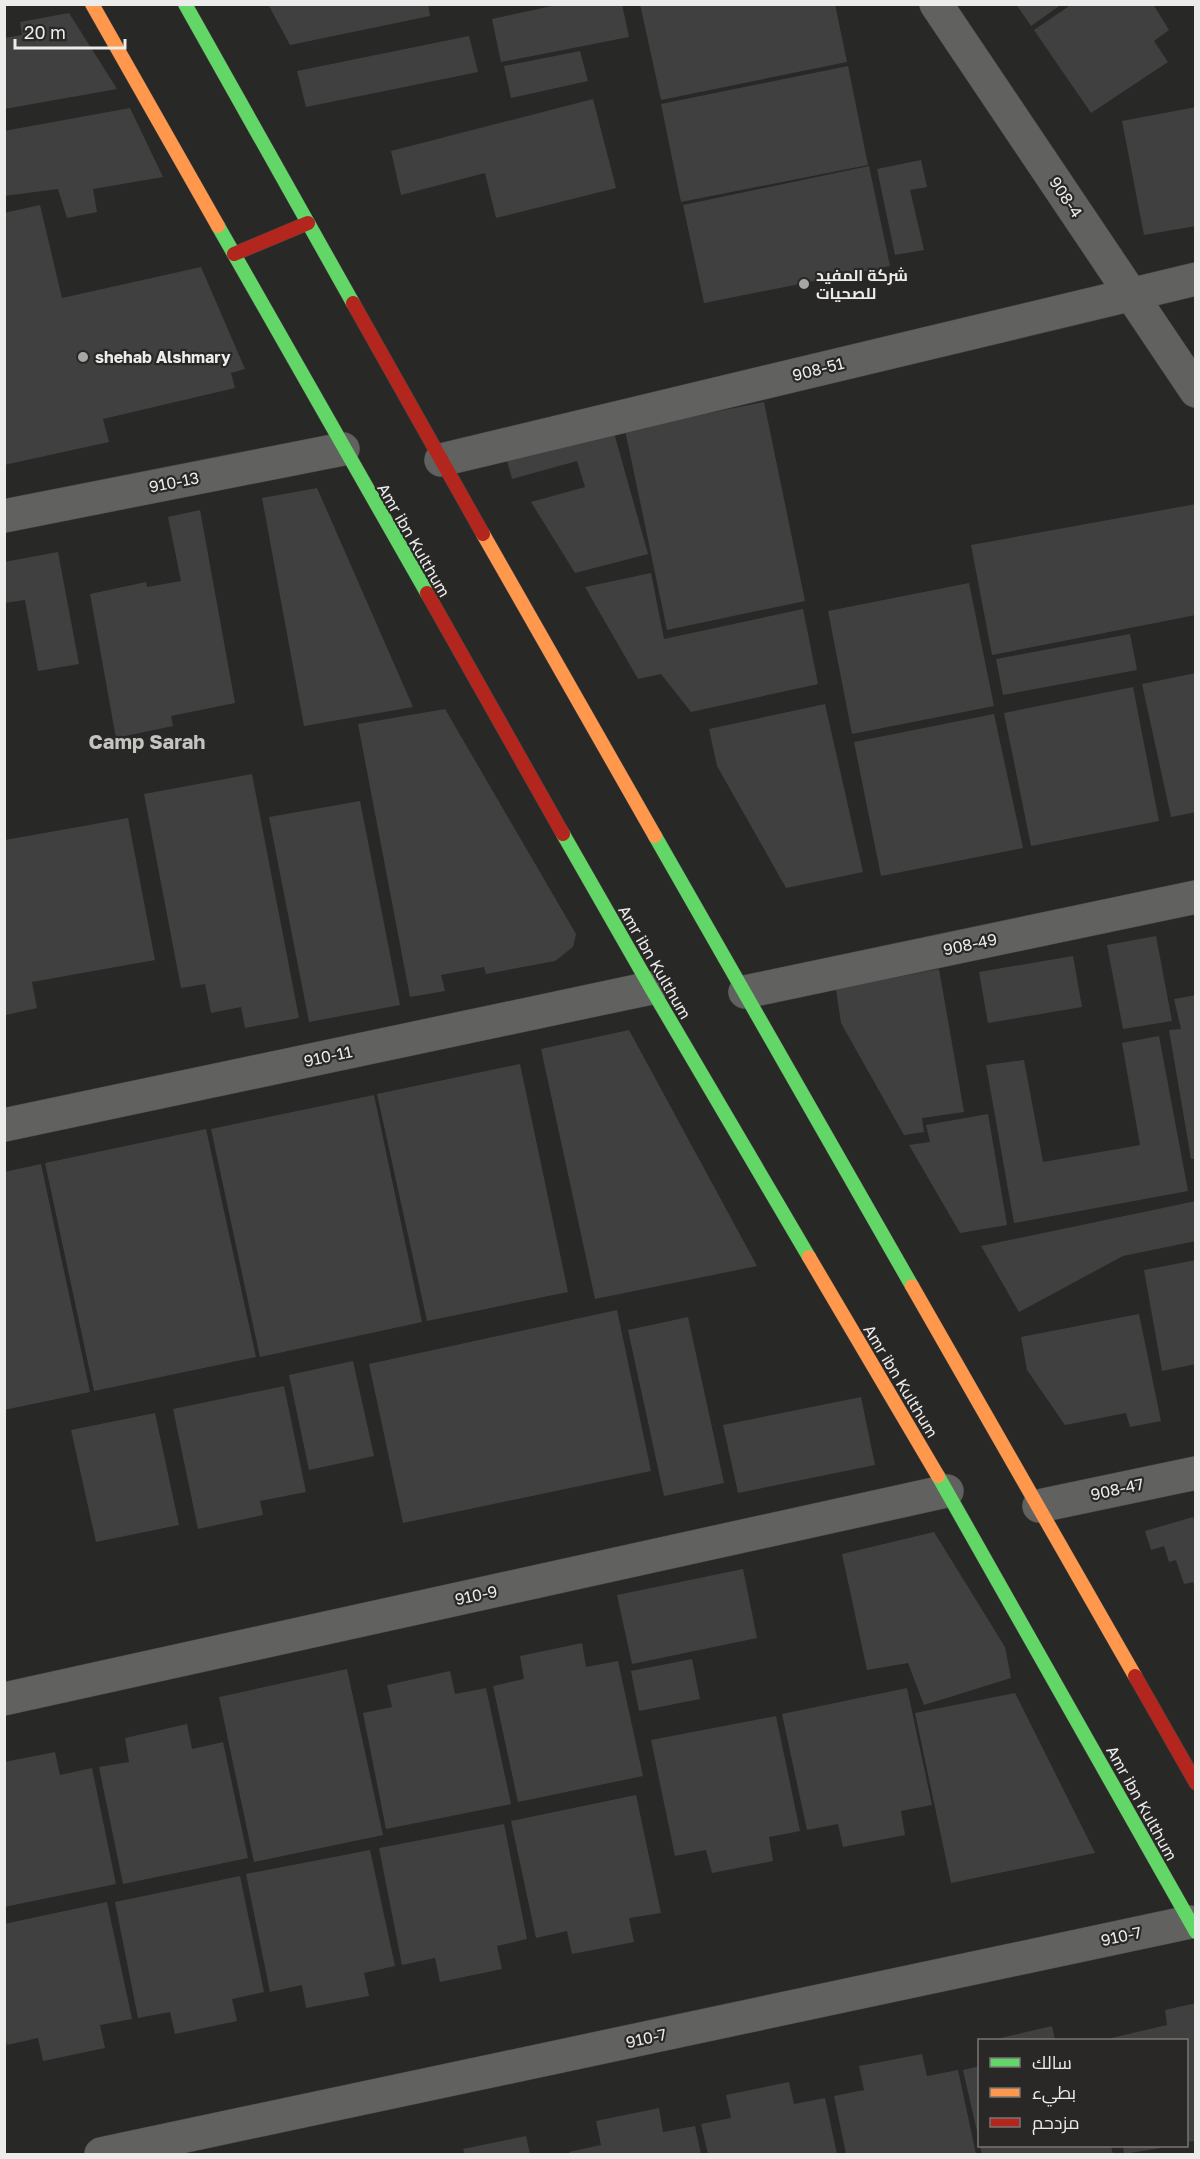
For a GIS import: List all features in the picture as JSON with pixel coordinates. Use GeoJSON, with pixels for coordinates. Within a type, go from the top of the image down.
{"type":"FeatureCollection","features":[{"type":"Feature","properties":{"kind":"street","name":"Amr ibn Kulthum"},"geometry":{"type":"LineString","coordinates":[[92,4],[651,988],[947,1491],[1192,1927]]}},
{"type":"Feature","properties":{"kind":"street"},"geometry":{"type":"LineString","coordinates":[[185,4],[441,460],[1196,1783]]}},
{"type":"Feature","properties":{"kind":"street","name":"908-4"},"geometry":{"type":"LineString","coordinates":[[936,4],[1196,391]]}},
{"type":"Feature","properties":{"kind":"street"},"geometry":{"type":"LineString","coordinates":[[234,254],[308,223]]}},
{"type":"Feature","properties":{"kind":"street","name":"908-51"},"geometry":{"type":"LineString","coordinates":[[441,460],[1196,279]]}},
{"type":"Feature","properties":{"kind":"street","name":"910-13"},"geometry":{"type":"LineString","coordinates":[[4,516],[343,448]]}},
{"type":"Feature","properties":{"kind":"street","name":"908-49"},"geometry":{"type":"LineString","coordinates":[[745,992],[1196,897]]}},
{"type":"Feature","properties":{"kind":"street","name":"910-11"},"geometry":{"type":"LineString","coordinates":[[4,1125],[651,988]]}},
{"type":"Feature","properties":{"kind":"street","name":"908-47"},"geometry":{"type":"LineString","coordinates":[[1039,1506],[1196,1473]]}},
{"type":"Feature","properties":{"kind":"street","name":"910-9"},"geometry":{"type":"LineString","coordinates":[[4,1699],[947,1491]]}},
{"type":"Feature","properties":{"kind":"street","name":"910-7"},"geometry":{"type":"LineString","coordinates":[[102,2154],[1192,1927]]}},
{"type":"Feature","properties":{"kind":"building"},"geometry":{"type":"Polygon","coordinates":[[[268,4],[428,4],[430,16],[290,45],[268,4]]]}},
{"type":"Feature","properties":{"kind":"building"},"geometry":{"type":"Polygon","coordinates":[[[561,4],[622,4],[629,37],[501,62],[492,19],[561,4]]]}},
{"type":"Feature","properties":{"kind":"building"},"geometry":{"type":"Polygon","coordinates":[[[640,4],[835,4],[847,62],[661,100],[640,4]]]}},
{"type":"Feature","properties":{"kind":"building"},"geometry":{"type":"Polygon","coordinates":[[[1016,4],[1062,4],[1031,26],[1016,4]]]}},
{"type":"Feature","properties":{"kind":"building"},"geometry":{"type":"Polygon","coordinates":[[[1072,4],[1153,4],[1169,30],[1154,41],[1168,62],[1091,113],[1034,30],[1072,4]]]}},
{"type":"Feature","properties":{"kind":"building"},"geometry":{"type":"Polygon","coordinates":[[[69,13],[117,89],[4,109],[4,38],[22,35],[20,22],[69,13]]]}},
{"type":"Feature","properties":{"kind":"building"},"geometry":{"type":"Polygon","coordinates":[[[469,36],[478,72],[306,107],[297,71],[469,36]]]}},
{"type":"Feature","properties":{"kind":"building"},"geometry":{"type":"Polygon","coordinates":[[[580,51],[588,81],[511,98],[504,66],[580,51]]]}},
{"type":"Feature","properties":{"kind":"building"},"geometry":{"type":"Polygon","coordinates":[[[848,66],[868,165],[681,202],[661,104],[848,66]]]}},
{"type":"Feature","properties":{"kind":"building"},"geometry":{"type":"Polygon","coordinates":[[[593,99],[616,188],[496,218],[485,173],[401,195],[391,151],[593,99]]]}},
{"type":"Feature","properties":{"kind":"building"},"geometry":{"type":"Polygon","coordinates":[[[1196,107],[1196,226],[1144,235],[1122,121],[1196,107]]]}},
{"type":"Feature","properties":{"kind":"building"},"geometry":{"type":"Polygon","coordinates":[[[130,108],[163,177],[93,189],[97,212],[67,218],[58,189],[4,196],[4,131],[130,108]]]}},
{"type":"Feature","properties":{"kind":"building"},"geometry":{"type":"Polygon","coordinates":[[[921,160],[927,187],[910,190],[924,250],[895,255],[877,169],[921,160]]]}},
{"type":"Feature","properties":{"kind":"building"},"geometry":{"type":"Polygon","coordinates":[[[869,166],[890,266],[704,303],[683,205],[869,166]]]}},
{"type":"Feature","properties":{"kind":"building"},"geometry":{"type":"Polygon","coordinates":[[[40,205],[62,298],[201,267],[245,369],[231,373],[235,388],[103,419],[109,442],[4,465],[4,213],[40,205]]]}},
{"type":"Feature","properties":{"kind":"building"},"geometry":{"type":"Polygon","coordinates":[[[764,402],[805,601],[667,630],[625,430],[764,402]]]}},
{"type":"Feature","properties":{"kind":"building"},"geometry":{"type":"Polygon","coordinates":[[[611,422],[648,554],[575,573],[531,502],[585,487],[577,461],[512,479],[504,450],[611,422]]]}},
{"type":"Feature","properties":{"kind":"building"},"geometry":{"type":"Polygon","coordinates":[[[317,488],[413,707],[304,726],[262,498],[317,488]]]}},
{"type":"Feature","properties":{"kind":"building"},"geometry":{"type":"Polygon","coordinates":[[[1196,504],[1196,615],[992,655],[971,545],[1196,504]]]}},
{"type":"Feature","properties":{"kind":"building"},"geometry":{"type":"Polygon","coordinates":[[[200,510],[235,703],[171,716],[173,726],[116,738],[90,594],[146,582],[147,587],[181,581],[168,517],[200,510]]]}},
{"type":"Feature","properties":{"kind":"building"},"geometry":{"type":"Polygon","coordinates":[[[58,552],[79,664],[38,671],[25,600],[4,603],[4,562],[58,552]]]}},
{"type":"Feature","properties":{"kind":"building"},"geometry":{"type":"Polygon","coordinates":[[[651,573],[664,639],[803,609],[818,684],[691,712],[661,674],[638,679],[585,587],[651,573]]]}},
{"type":"Feature","properties":{"kind":"building"},"geometry":{"type":"Polygon","coordinates":[[[969,583],[994,706],[852,734],[828,611],[969,583]]]}},
{"type":"Feature","properties":{"kind":"building"},"geometry":{"type":"Polygon","coordinates":[[[1130,634],[1137,670],[1003,695],[996,659],[1130,634]]]}},
{"type":"Feature","properties":{"kind":"building"},"geometry":{"type":"Polygon","coordinates":[[[1196,673],[1196,812],[1171,817],[1142,684],[1196,673]]]}},
{"type":"Feature","properties":{"kind":"building"},"geometry":{"type":"Polygon","coordinates":[[[1133,687],[1159,821],[1031,846],[1004,713],[1133,687]]]}},
{"type":"Feature","properties":{"kind":"building"},"geometry":{"type":"Polygon","coordinates":[[[825,704],[863,872],[786,888],[717,766],[709,729],[825,704]]]}},
{"type":"Feature","properties":{"kind":"building"},"geometry":{"type":"Polygon","coordinates":[[[445,709],[576,934],[573,947],[555,961],[486,974],[484,967],[441,975],[445,991],[410,997],[358,724],[445,709]]]}},
{"type":"Feature","properties":{"kind":"building"},"geometry":{"type":"Polygon","coordinates":[[[994,714],[1023,848],[881,876],[854,742],[994,714]]]}},
{"type":"Feature","properties":{"kind":"building"},"geometry":{"type":"Polygon","coordinates":[[[252,774],[299,1018],[245,1028],[241,1007],[211,1013],[205,984],[181,988],[144,794],[252,774]]]}},
{"type":"Feature","properties":{"kind":"building"},"geometry":{"type":"Polygon","coordinates":[[[360,801],[400,1005],[309,1022],[269,817],[360,801]]]}},
{"type":"Feature","properties":{"kind":"building"},"geometry":{"type":"Polygon","coordinates":[[[128,818],[155,960],[32,982],[37,1008],[6,1015],[5,840],[128,818]]]}},
{"type":"Feature","properties":{"kind":"building"},"geometry":{"type":"Polygon","coordinates":[[[1156,936],[1172,1021],[1123,1029],[1107,945],[1156,936]]]}},
{"type":"Feature","properties":{"kind":"building"},"geometry":{"type":"Polygon","coordinates":[[[1073,956],[1082,1007],[988,1023],[979,972],[1073,956]]]}},
{"type":"Feature","properties":{"kind":"building"},"geometry":{"type":"Polygon","coordinates":[[[939,969],[964,1112],[922,1118],[924,1132],[904,1135],[841,1023],[836,989],[939,969]]]}},
{"type":"Feature","properties":{"kind":"building"},"geometry":{"type":"Polygon","coordinates":[[[1196,995],[1196,1159],[1191,1159],[1169,1030],[1181,1029],[1174,999],[1196,995]]]}},
{"type":"Feature","properties":{"kind":"building"},"geometry":{"type":"Polygon","coordinates":[[[629,1030],[757,1266],[595,1299],[541,1049],[629,1030]]]}},
{"type":"Feature","properties":{"kind":"building"},"geometry":{"type":"Polygon","coordinates":[[[1159,1036],[1188,1191],[1014,1223],[986,1065],[1024,1060],[1043,1162],[1140,1145],[1122,1043],[1159,1036]]]}},
{"type":"Feature","properties":{"kind":"building"},"geometry":{"type":"Polygon","coordinates":[[[520,1064],[568,1292],[427,1321],[377,1094],[520,1064]]]}},
{"type":"Feature","properties":{"kind":"building"},"geometry":{"type":"Polygon","coordinates":[[[374,1095],[422,1322],[260,1357],[211,1129],[374,1095]]]}},
{"type":"Feature","properties":{"kind":"building"},"geometry":{"type":"Polygon","coordinates":[[[988,1114],[1007,1225],[960,1233],[909,1145],[930,1142],[926,1125],[988,1114]]]}},
{"type":"Feature","properties":{"kind":"building"},"geometry":{"type":"Polygon","coordinates":[[[206,1129],[256,1357],[94,1391],[45,1163],[206,1129]]]}},
{"type":"Feature","properties":{"kind":"building"},"geometry":{"type":"Polygon","coordinates":[[[41,1164],[90,1392],[4,1410],[4,1172],[41,1164]]]}},
{"type":"Feature","properties":{"kind":"building"},"geometry":{"type":"Polygon","coordinates":[[[1196,1201],[1196,1241],[1123,1256],[1019,1312],[981,1246],[1196,1201]]]}},
{"type":"Feature","properties":{"kind":"building"},"geometry":{"type":"Polygon","coordinates":[[[1196,1260],[1196,1364],[1162,1371],[1144,1270],[1196,1260]]]}},
{"type":"Feature","properties":{"kind":"building"},"geometry":{"type":"Polygon","coordinates":[[[617,1310],[651,1471],[403,1523],[369,1364],[617,1310]]]}},
{"type":"Feature","properties":{"kind":"building"},"geometry":{"type":"Polygon","coordinates":[[[1139,1314],[1161,1421],[1130,1427],[1126,1413],[1065,1425],[1027,1370],[1021,1337],[1139,1314]]]}},
{"type":"Feature","properties":{"kind":"building"},"geometry":{"type":"Polygon","coordinates":[[[688,1317],[724,1483],[664,1496],[628,1330],[688,1317]]]}},
{"type":"Feature","properties":{"kind":"building"},"geometry":{"type":"Polygon","coordinates":[[[353,1361],[374,1456],[309,1470],[289,1375],[353,1361]]]}},
{"type":"Feature","properties":{"kind":"building"},"geometry":{"type":"Polygon","coordinates":[[[284,1386],[306,1492],[260,1501],[263,1515],[198,1529],[173,1409],[284,1386]]]}},
{"type":"Feature","properties":{"kind":"building"},"geometry":{"type":"Polygon","coordinates":[[[861,1397],[875,1465],[738,1493],[723,1425],[861,1397]]]}},
{"type":"Feature","properties":{"kind":"building"},"geometry":{"type":"Polygon","coordinates":[[[155,1413],[179,1525],[96,1542],[71,1430],[155,1413]]]}},
{"type":"Feature","properties":{"kind":"building"},"geometry":{"type":"Polygon","coordinates":[[[1193,1517],[1196,1525],[1195,1590],[1193,1582],[1184,1584],[1176,1560],[1169,1562],[1164,1546],[1151,1550],[1145,1531],[1193,1517]]]}},
{"type":"Feature","properties":{"kind":"building"},"geometry":{"type":"Polygon","coordinates":[[[934,1532],[1005,1647],[1011,1678],[924,1705],[908,1663],[867,1670],[842,1554],[934,1532]]]}},
{"type":"Feature","properties":{"kind":"building"},"geometry":{"type":"Polygon","coordinates":[[[743,1569],[757,1638],[632,1664],[617,1595],[743,1569]]]}},
{"type":"Feature","properties":{"kind":"building"},"geometry":{"type":"Polygon","coordinates":[[[582,1643],[586,1667],[618,1661],[643,1776],[518,1802],[493,1686],[524,1679],[520,1656],[582,1643]]]}},
{"type":"Feature","properties":{"kind":"building"},"geometry":{"type":"Polygon","coordinates":[[[692,1659],[700,1699],[639,1711],[631,1671],[692,1659]]]}},
{"type":"Feature","properties":{"kind":"building"},"geometry":{"type":"Polygon","coordinates":[[[347,1669],[383,1835],[254,1862],[219,1697],[347,1669]]]}},
{"type":"Feature","properties":{"kind":"building"},"geometry":{"type":"Polygon","coordinates":[[[450,1671],[455,1694],[486,1688],[511,1804],[386,1829],[363,1713],[392,1707],[387,1685],[450,1671]]]}},
{"type":"Feature","properties":{"kind":"building"},"geometry":{"type":"Polygon","coordinates":[[[907,1688],[932,1805],[901,1811],[905,1835],[843,1847],[838,1824],[807,1830],[782,1714],[907,1688]]]}},
{"type":"Feature","properties":{"kind":"building"},"geometry":{"type":"Polygon","coordinates":[[[1015,1693],[1095,1853],[951,1883],[915,1713],[1015,1693]]]}},
{"type":"Feature","properties":{"kind":"building"},"geometry":{"type":"Polygon","coordinates":[[[776,1716],[800,1831],[769,1837],[773,1861],[712,1873],[706,1850],[675,1856],[651,1740],[776,1716]]]}},
{"type":"Feature","properties":{"kind":"building"},"geometry":{"type":"Polygon","coordinates":[[[187,1724],[192,1749],[223,1742],[248,1858],[123,1884],[99,1767],[129,1762],[125,1738],[187,1724]]]}},
{"type":"Feature","properties":{"kind":"building"},"geometry":{"type":"Polygon","coordinates":[[[55,1752],[60,1775],[92,1768],[116,1884],[4,1907],[4,1762],[55,1752]]]}},
{"type":"Feature","properties":{"kind":"building"},"geometry":{"type":"Polygon","coordinates":[[[636,1795],[661,1913],[629,1918],[634,1942],[572,1954],[567,1931],[536,1938],[511,1821],[636,1795]]]}},
{"type":"Feature","properties":{"kind":"building"},"geometry":{"type":"Polygon","coordinates":[[[504,1824],[527,1939],[497,1946],[502,1969],[440,1982],[435,1958],[402,1965],[379,1848],[504,1824]]]}},
{"type":"Feature","properties":{"kind":"building"},"geometry":{"type":"Polygon","coordinates":[[[370,1850],[395,1966],[364,1973],[369,1996],[306,2008],[302,1985],[270,1992],[246,1874],[370,1850]]]}},
{"type":"Feature","properties":{"kind":"building"},"geometry":{"type":"Polygon","coordinates":[[[240,1876],[264,1992],[232,1999],[237,2021],[175,2034],[170,2012],[138,2018],[115,1902],[240,1876]]]}},
{"type":"Feature","properties":{"kind":"building"},"geometry":{"type":"Polygon","coordinates":[[[107,1902],[132,2019],[100,2025],[105,2048],[43,2061],[38,2038],[7,2045],[4,2035],[4,1924],[107,1902]]]}},
{"type":"Feature","properties":{"kind":"building"},"geometry":{"type":"Polygon","coordinates":[[[1196,2003],[1196,2141],[1188,2142],[1188,2039],[1107,2039],[1167,2025],[1165,2010],[1196,2003]]]}},
{"type":"Feature","properties":{"kind":"building"},"geometry":{"type":"Polygon","coordinates":[[[1052,2026],[1055,2039],[996,2039],[1052,2026]]]}},
{"type":"Feature","properties":{"kind":"building"},"geometry":{"type":"Polygon","coordinates":[[[922,2054],[927,2076],[958,2070],[976,2154],[846,2154],[834,2096],[864,2090],[859,2066],[922,2054]]]}},
{"type":"Feature","properties":{"kind":"building"},"geometry":{"type":"Polygon","coordinates":[[[978,2066],[978,2136],[963,2070],[978,2066]]]}},
{"type":"Feature","properties":{"kind":"building"},"geometry":{"type":"Polygon","coordinates":[[[789,2082],[794,2104],[825,2098],[837,2154],[708,2154],[701,2124],[731,2118],[726,2095],[789,2082]]]}},
{"type":"Feature","properties":{"kind":"building"},"geometry":{"type":"Polygon","coordinates":[[[659,2108],[663,2132],[695,2126],[701,2154],[570,2154],[569,2152],[601,2145],[596,2121],[659,2108]]]}},
{"type":"Feature","properties":{"kind":"building"},"geometry":{"type":"Polygon","coordinates":[[[526,2136],[530,2154],[465,2154],[463,2149],[526,2136]]]}},
{"type":"Feature","properties":{"kind":"building"},"geometry":{"type":"Polygon","coordinates":[[[980,2147],[1111,2147],[1113,2154],[982,2154],[980,2147]]]}},
{"type":"Feature","properties":{"kind":"building"},"geometry":{"type":"Polygon","coordinates":[[[1123,2147],[1167,2147],[1124,2154],[1123,2147]]]}},
{"type":"Feature","properties":{"kind":"traffic: fast"},"geometry":{"type":"LineString","coordinates":[[185,4],[353,303]]}},
{"type":"Feature","properties":{"kind":"traffic: fast"},"geometry":{"type":"LineString","coordinates":[[218,226],[427,593]]}},
{"type":"Feature","properties":{"kind":"traffic: fast"},"geometry":{"type":"LineString","coordinates":[[563,834],[809,1257]]}},
{"type":"Feature","properties":{"kind":"traffic: fast"},"geometry":{"type":"LineString","coordinates":[[655,836],[912,1286]]}},
{"type":"Feature","properties":{"kind":"traffic: fast"},"geometry":{"type":"LineString","coordinates":[[938,1476],[1196,1932]]}},
{"type":"Feature","properties":{"kind":"traffic: slow"},"geometry":{"type":"LineString","coordinates":[[92,4],[218,226]]}},
{"type":"Feature","properties":{"kind":"traffic: slow"},"geometry":{"type":"LineString","coordinates":[[483,534],[655,836]]}},
{"type":"Feature","properties":{"kind":"traffic: slow"},"geometry":{"type":"LineString","coordinates":[[809,1257],[938,1476]]}},
{"type":"Feature","properties":{"kind":"traffic: slow"},"geometry":{"type":"LineString","coordinates":[[912,1286],[1135,1676]]}},
{"type":"Feature","properties":{"kind":"traffic: jam"},"geometry":{"type":"LineString","coordinates":[[234,254],[308,223]]}},
{"type":"Feature","properties":{"kind":"traffic: jam"},"geometry":{"type":"LineString","coordinates":[[353,303],[483,534]]}},
{"type":"Feature","properties":{"kind":"traffic: jam"},"geometry":{"type":"LineString","coordinates":[[427,593],[563,834]]}},
{"type":"Feature","properties":{"kind":"traffic: jam"},"geometry":{"type":"LineString","coordinates":[[1135,1676],[1196,1783]]}},
{"type":"Feature","properties":{"kind":"place","name":"شركة المفيد للصحيات"},"geometry":{"type":"Point","coordinates":[804,284]}},
{"type":"Feature","properties":{"kind":"place","name":"shehab Alshmary"},"geometry":{"type":"Point","coordinates":[83,357]}},
{"type":"Feature","properties":{"kind":"district","name":"Camp Sarah"},"geometry":{"type":"Point","coordinates":[147,742]}}]}
